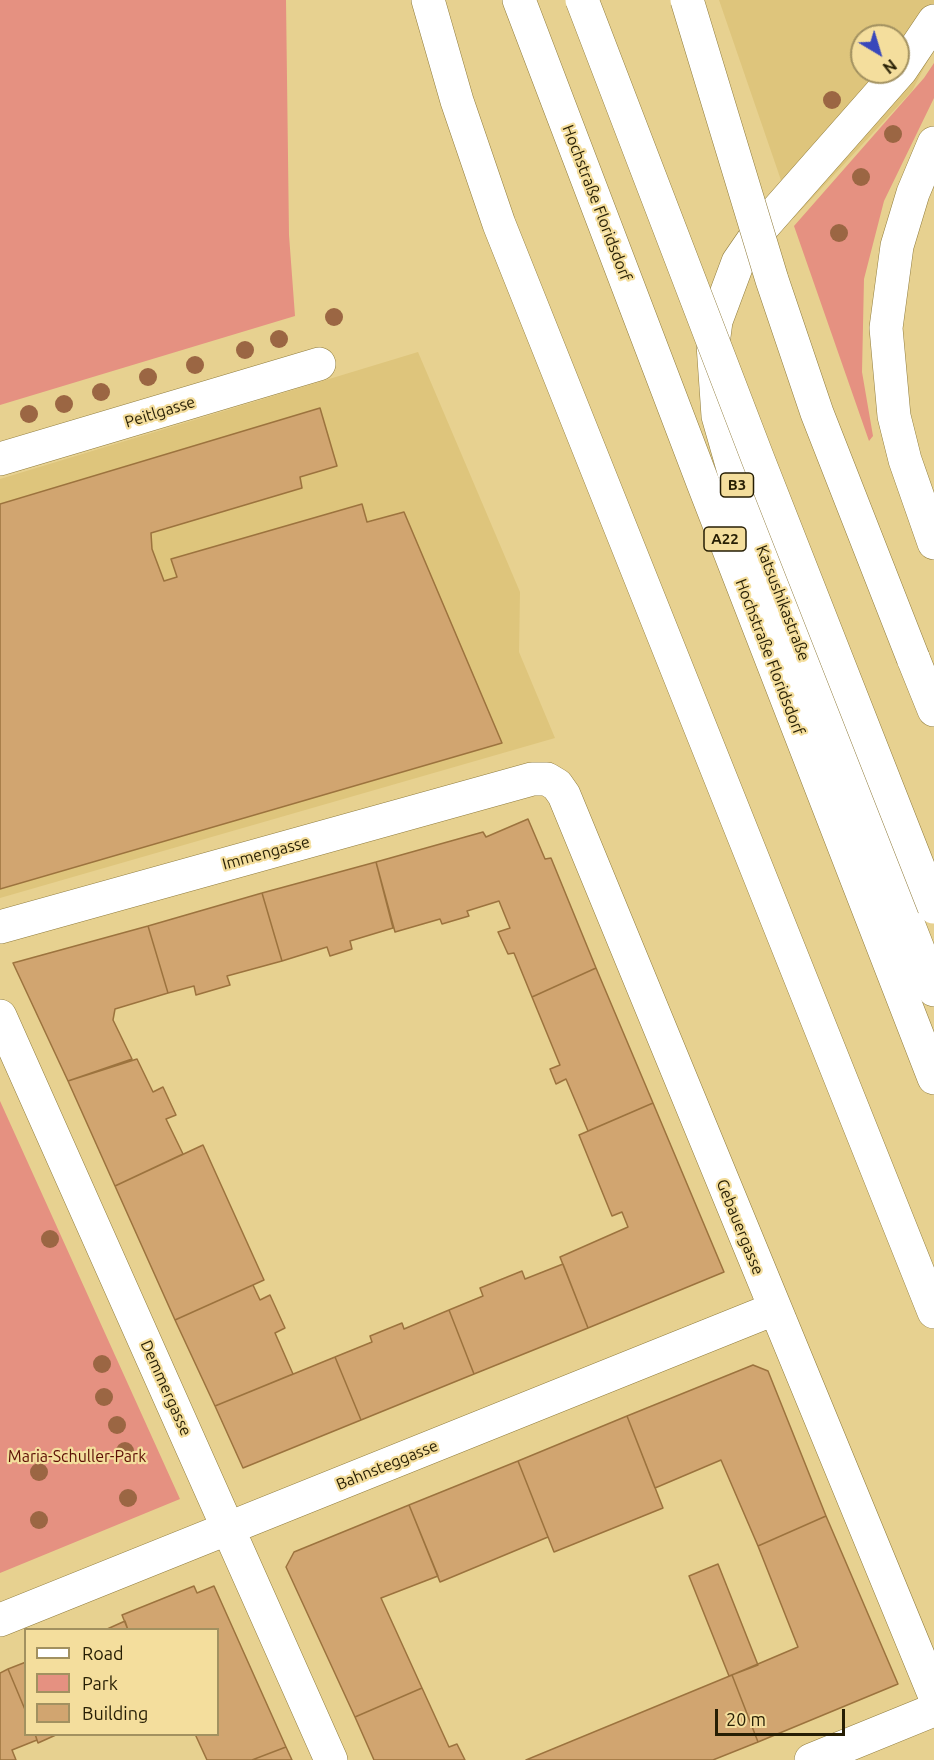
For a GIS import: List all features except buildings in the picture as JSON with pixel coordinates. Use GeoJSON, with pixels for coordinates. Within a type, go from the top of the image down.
{"type":"FeatureCollection","features":[{"type":"Feature","properties":{"kind":"main road"},"geometry":{"type":"LineString","coordinates":[[428,0],[453,90],[499,224],[934,1312]]}},
{"type":"Feature","properties":{"kind":"main road","name":"Hochstraße Floridsdorf"},"geometry":{"type":"LineString","coordinates":[[519,0],[934,1078]]}},
{"type":"Feature","properties":{"kind":"main road"},"geometry":{"type":"LineString","coordinates":[[582,0],[758,459],[934,907]]}},
{"type":"Feature","properties":{"kind":"main road"},"geometry":{"type":"LineString","coordinates":[[687,0],[772,280],[817,413],[934,710]]}},
{"type":"Feature","properties":{"kind":"main road","name":"Katsushikastraße"},"geometry":{"type":"LineString","coordinates":[[934,21],[901,70],[767,222],[743,254],[726,288],[716,321],[713,344],[718,416],[740,493],[934,990]]}},
{"type":"Feature","properties":{"kind":"main road"},"geometry":{"type":"LineString","coordinates":[[934,143],[913,193],[897,246],[886,328],[894,416],[905,460],[934,543]]}},
{"type":"Feature","properties":{"kind":"main road","name":"Peitlgasse"},"geometry":{"type":"LineString","coordinates":[[0,459],[320,364]]}},
{"type":"Feature","properties":{"kind":"main road","name":"Immengasse"},"geometry":{"type":"LineString","coordinates":[[0,927],[532,779]]}},
{"type":"Feature","properties":{"kind":"main road","name":"Gebauergasse"},"geometry":{"type":"LineString","coordinates":[[532,779],[547,779],[564,795],[934,1694]]}},
{"type":"Feature","properties":{"kind":"main road","name":"Demmergasse"},"geometry":{"type":"LineString","coordinates":[[0,1016],[331,1760]]}},
{"type":"Feature","properties":{"kind":"main road","name":"Bahnsteggasse"},"geometry":{"type":"LineString","coordinates":[[0,1620],[774,1309]]}},
{"type":"Feature","properties":{"kind":"main road"},"geometry":{"type":"LineString","coordinates":[[810,1760],[934,1710]]}},
{"type":"Feature","properties":{"kind":"shaded area"},"geometry":{"type":"Polygon","coordinates":[[[719,0],[934,0],[934,49],[912,91],[794,218],[719,0]]]}},
{"type":"Feature","properties":{"kind":"shaded area"},"geometry":{"type":"Polygon","coordinates":[[[418,352],[520,592],[519,652],[555,738],[0,898],[0,479],[418,352]]]}},
{"type":"Feature","properties":{"kind":"green space"},"geometry":{"type":"Polygon","coordinates":[[[0,0],[286,0],[289,235],[295,316],[0,405],[0,0]]]}},
{"type":"Feature","properties":{"kind":"green space"},"geometry":{"type":"Polygon","coordinates":[[[934,63],[934,98],[884,201],[864,279],[862,372],[873,436],[869,441],[794,226],[924,78],[934,63]]]}},
{"type":"Feature","properties":{"kind":"green space","name":"Maria-Schuller-Park"},"geometry":{"type":"Polygon","coordinates":[[[0,1101],[180,1499],[0,1573],[0,1101]]]}}]}
